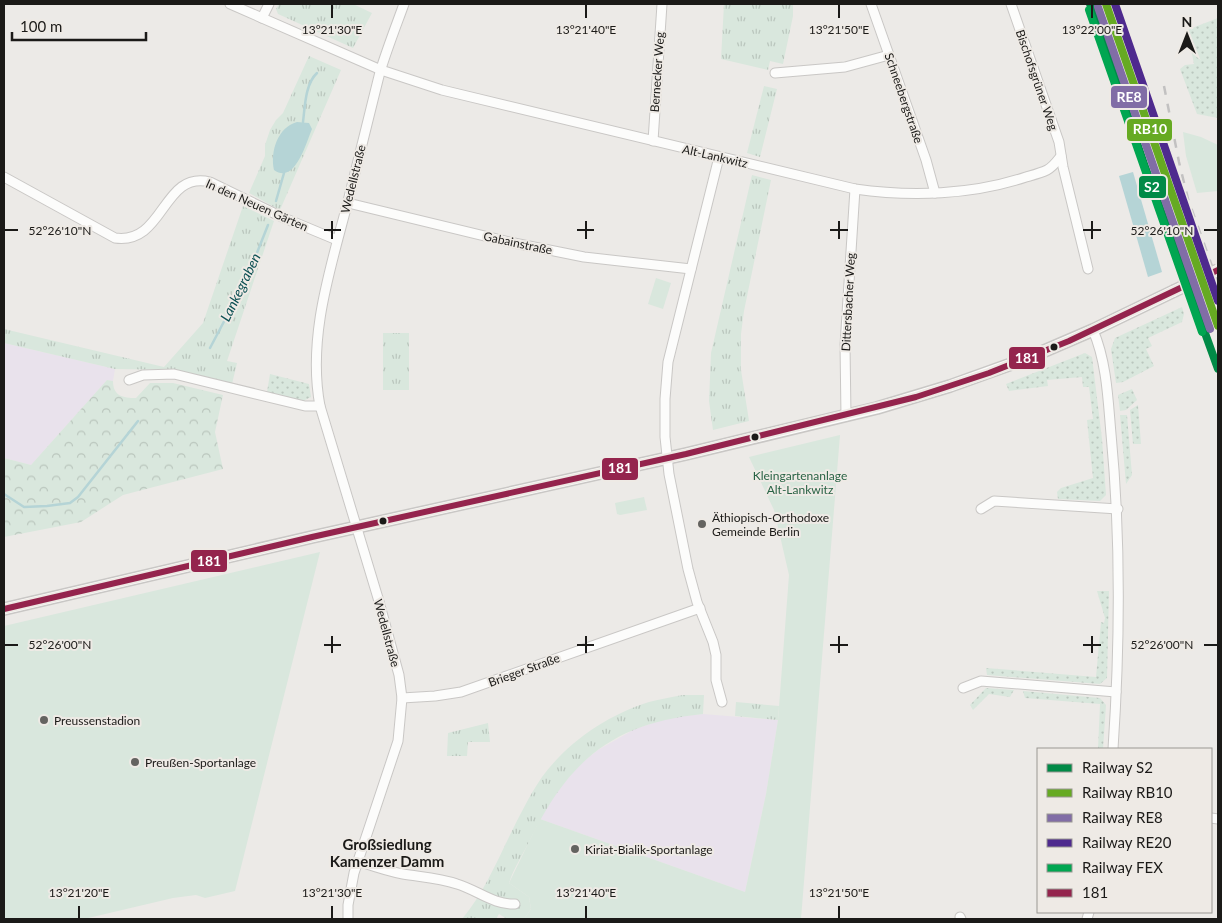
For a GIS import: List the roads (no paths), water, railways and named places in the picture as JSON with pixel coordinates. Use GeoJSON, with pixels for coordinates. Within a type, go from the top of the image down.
{"type":"FeatureCollection","features":[{"type":"Feature","properties":{"kind":"main road"},"geometry":{"type":"LineString","coordinates":[[4,609],[357,527],[667,458],[846,416],[916,397],[983,375],[1093,330],[1218,270]]}},
{"type":"Feature","properties":{"kind":"street","name":"Alt-Lankwitz"},"geometry":{"type":"LineString","coordinates":[[230,4],[381,70],[442,90],[855,189],[899,194],[972,189],[1013,181],[1047,170],[1061,156]]}},
{"type":"Feature","properties":{"kind":"street"},"geometry":{"type":"LineString","coordinates":[[262,18],[269,4]]}},
{"type":"Feature","properties":{"kind":"street","name":"Wedellstraße"},"geometry":{"type":"LineString","coordinates":[[348,919],[350,889],[398,741],[402,698],[399,675],[320,406],[316,389],[316,344],[337,240],[381,70],[404,4]]}},
{"type":"Feature","properties":{"kind":"street","name":"Bernecker Weg"},"geometry":{"type":"LineString","coordinates":[[653,141],[662,4]]}},
{"type":"Feature","properties":{"kind":"street","name":"Schneebergstraße"},"geometry":{"type":"LineString","coordinates":[[871,4],[926,160],[935,192]]}},
{"type":"Feature","properties":{"kind":"street","name":"Bischofsgrüner Weg"},"geometry":{"type":"LineString","coordinates":[[1010,4],[1059,142],[1061,156]]}},
{"type":"Feature","properties":{"kind":"street"},"geometry":{"type":"LineString","coordinates":[[775,73],[845,68],[889,55]]}},
{"type":"Feature","properties":{"kind":"street"},"geometry":{"type":"LineString","coordinates":[[1061,156],[1088,270]]}},
{"type":"Feature","properties":{"kind":"street"},"geometry":{"type":"LineString","coordinates":[[719,157],[673,340],[667,372],[665,429],[667,458],[688,569],[713,642],[716,654],[716,680],[722,702]]}},
{"type":"Feature","properties":{"kind":"street","name":"In den Neuen Gärten"},"geometry":{"type":"LineString","coordinates":[[4,178],[115,238],[130,238],[141,234],[150,227],[177,190],[187,184],[199,181],[210,182],[284,218],[337,240]]}},
{"type":"Feature","properties":{"kind":"street","name":"Dittersbacher Weg"},"geometry":{"type":"LineString","coordinates":[[846,416],[845,345],[855,189]]}},
{"type":"Feature","properties":{"kind":"street","name":"Gabainstraße"},"geometry":{"type":"LineString","coordinates":[[348,203],[514,243],[584,257],[691,269]]}},
{"type":"Feature","properties":{"kind":"street"},"geometry":{"type":"LineString","coordinates":[[1093,330],[1100,346],[1106,383],[1118,509],[1119,610],[1114,748]]}},
{"type":"Feature","properties":{"kind":"street"},"geometry":{"type":"LineString","coordinates":[[128,380],[143,375],[174,374],[304,406],[320,406]]}},
{"type":"Feature","properties":{"kind":"street"},"geometry":{"type":"LineString","coordinates":[[981,509],[994,501],[1118,509]]}},
{"type":"Feature","properties":{"kind":"street","name":"Brieger Straße"},"geometry":{"type":"LineString","coordinates":[[402,698],[435,696],[474,688],[700,608]]}},
{"type":"Feature","properties":{"kind":"street"},"geometry":{"type":"LineString","coordinates":[[963,688],[981,681],[1116,692]]}},
{"type":"Feature","properties":{"kind":"street"},"geometry":{"type":"LineString","coordinates":[[358,862],[397,873],[445,880],[505,905],[516,904]]}},
{"type":"Feature","properties":{"kind":"water"},"geometry":{"type":"Polygon","coordinates":[[[297,122],[309,123],[312,129],[299,160],[288,172],[281,173],[274,170],[273,163],[277,141],[285,129],[297,122]]]}},
{"type":"Feature","properties":{"kind":"water"},"geometry":{"type":"Polygon","coordinates":[[[1133,172],[1162,272],[1148,277],[1119,176],[1133,172]]]}},
{"type":"Feature","properties":{"kind":"waterway","name":"Lankegraben"},"geometry":{"type":"LineString","coordinates":[[303,122],[308,89],[317,73]]}},
{"type":"Feature","properties":{"kind":"waterway","name":"Lankegraben"},"geometry":{"type":"LineString","coordinates":[[276,201],[284,173]]}},
{"type":"Feature","properties":{"kind":"waterway","name":"Lankegraben"},"geometry":{"type":"LineString","coordinates":[[210,348],[247,278],[268,225]]}},
{"type":"Feature","properties":{"kind":"waterway"},"geometry":{"type":"LineString","coordinates":[[4,494],[24,507],[70,503],[78,497],[138,421]]}},
{"type":"Feature","properties":{"kind":"railway"},"geometry":{"type":"LineString","coordinates":[[1164,86],[1188,199],[1218,283]]}},
{"type":"Feature","properties":{"kind":"rail line","name":"S2"},"geometry":{"type":"LineString","coordinates":[[1090,4],[1144,164],[1218,369]]}},
{"type":"Feature","properties":{"kind":"rail line","name":"RB10"},"geometry":{"type":"LineString","coordinates":[[1106,4],[1218,326]]}},
{"type":"Feature","properties":{"kind":"rail line","name":"RE20"},"geometry":{"type":"LineString","coordinates":[[1115,4],[1218,301]]}},
{"type":"Feature","properties":{"kind":"rail line","name":"RE8"},"geometry":{"type":"LineString","coordinates":[[1098,7],[1210,329]]}},
{"type":"Feature","properties":{"kind":"rail line","name":"FEX"},"geometry":{"type":"LineString","coordinates":[[1089,10],[1202,332]]}},
{"type":"Feature","properties":{"kind":"place","name":"Äthiopisch-Orthodoxe Gemeinde Berlin"},"geometry":{"type":"Point","coordinates":[702,524]}},
{"type":"Feature","properties":{"kind":"place","name":"Preussenstadion"},"geometry":{"type":"Point","coordinates":[44,720]}},
{"type":"Feature","properties":{"kind":"place","name":"Preußen-Sportanlage"},"geometry":{"type":"Point","coordinates":[135,762]}},
{"type":"Feature","properties":{"kind":"place","name":"Kiriat-Bialik-Sportanlage"},"geometry":{"type":"Point","coordinates":[575,849]}},
{"type":"Feature","properties":{"kind":"district","name":"Großsiedlung Kamenzer Damm"},"geometry":{"type":"Point","coordinates":[387,852]}},
{"type":"Feature","properties":{"kind":"park label","name":"Kleingartenanlage Alt-Lankwitz"},"geometry":{"type":"Point","coordinates":[800,482]}}]}
